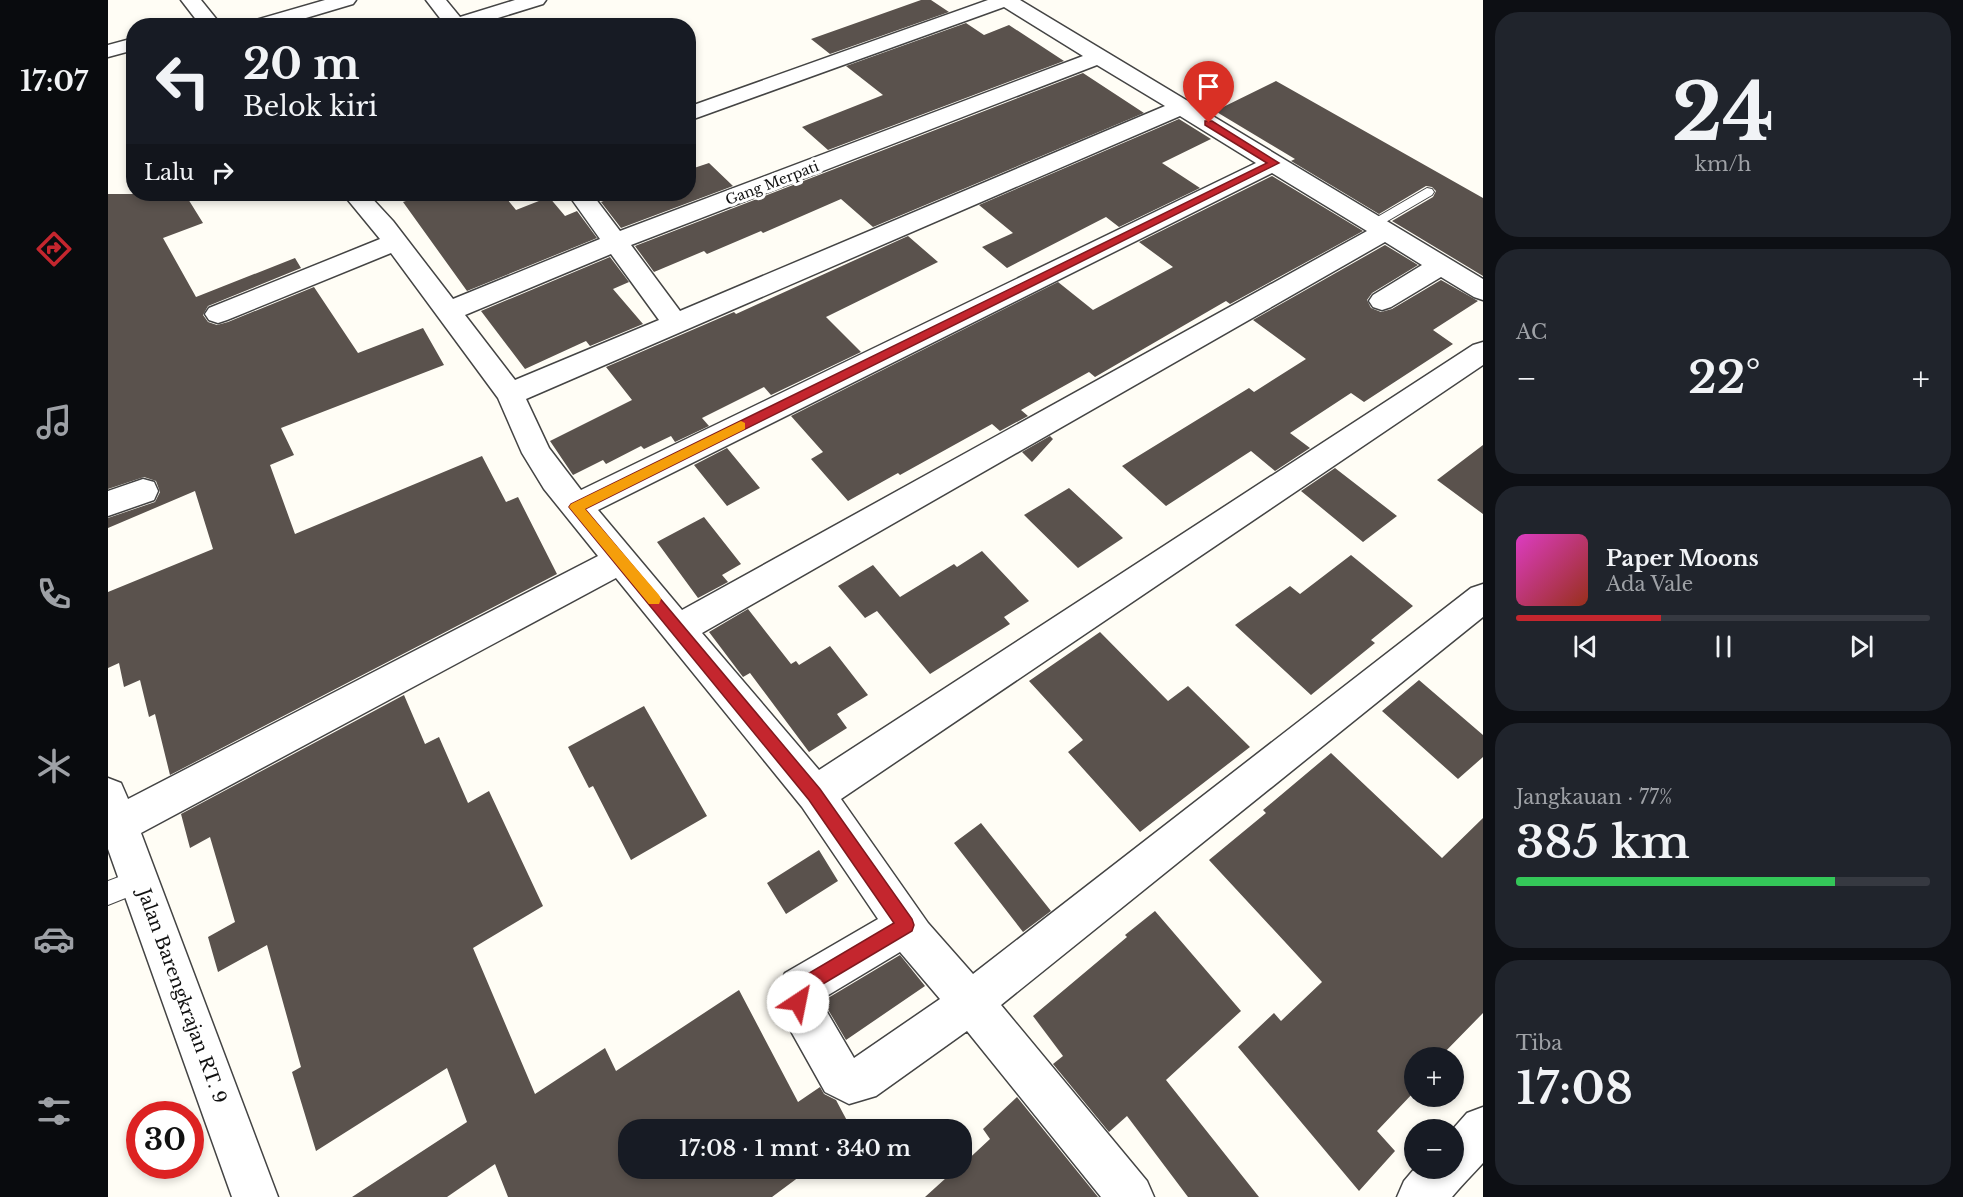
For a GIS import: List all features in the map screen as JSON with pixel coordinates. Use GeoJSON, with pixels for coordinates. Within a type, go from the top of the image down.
{"type":"FeatureCollection","features":[{"type":"Feature","properties":{"kind":"street"},"geometry":{"type":"LineString","coordinates":[[191,0],[202,18]]}},
{"type":"Feature","properties":{"kind":"street"},"geometry":{"type":"LineString","coordinates":[[284,18],[346,0]]}},
{"type":"Feature","properties":{"kind":"street"},"geometry":{"type":"LineString","coordinates":[[436,0],[450,18]]}},
{"type":"Feature","properties":{"kind":"street"},"geometry":{"type":"LineString","coordinates":[[478,18],[536,0]]}},
{"type":"Feature","properties":{"kind":"street"},"geometry":{"type":"LineString","coordinates":[[696,112],[1006,0],[1483,291]]}},
{"type":"Feature","properties":{"kind":"street"},"geometry":{"type":"LineString","coordinates":[[108,51],[126,46]]}},
{"type":"Feature","properties":{"kind":"street","name":"Gang Merpati"},"geometry":{"type":"LineString","coordinates":[[447,312],[616,243],[1099,57]]}},
{"type":"Feature","properties":{"kind":"street"},"geometry":{"type":"LineString","coordinates":[[510,394],[1182,107]]}},
{"type":"Feature","properties":{"kind":"street"},"geometry":{"type":"LineString","coordinates":[[576,507],[1274,163]]}},
{"type":"Feature","properties":{"kind":"street"},"geometry":{"type":"LineString","coordinates":[[361,201],[395,242],[510,394],[537,453],[576,507],[814,794],[906,925],[1025,1066],[1131,1197]]}},
{"type":"Feature","properties":{"kind":"street"},"geometry":{"type":"LineString","coordinates":[[585,201],[676,324]]}},
{"type":"Feature","properties":{"kind":"street"},"geometry":{"type":"LineString","coordinates":[[678,629],[1380,227]]}},
{"type":"Feature","properties":{"kind":"street"},"geometry":{"type":"LineString","coordinates":[[218,314],[395,242]]}},
{"type":"Feature","properties":{"kind":"street"},"geometry":{"type":"LineString","coordinates":[[1382,301],[1441,265]]}},
{"type":"Feature","properties":{"kind":"street"},"geometry":{"type":"LineString","coordinates":[[814,794],[1483,352]]}},
{"type":"Feature","properties":{"kind":"street"},"geometry":{"type":"LineString","coordinates":[[108,504],[143,491]]}},
{"type":"Feature","properties":{"kind":"street"},"geometry":{"type":"LineString","coordinates":[[113,811],[621,560]]}},
{"type":"Feature","properties":{"kind":"street"},"geometry":{"type":"LineString","coordinates":[[906,925],[800,988],[797,994],[798,1002],[840,1077],[849,1082],[860,1080],[970,1003],[1483,598]]}},
{"type":"Feature","properties":{"kind":"street","name":"Jalan Barengkrajan RT. 9"},"geometry":{"type":"LineString","coordinates":[[113,811],[124,887],[255,1197]]}},
{"type":"Feature","properties":{"kind":"street"},"geometry":{"type":"LineString","coordinates":[[1464,1150],[1483,1129]]}},
{"type":"Feature","properties":{"kind":"street"},"geometry":{"type":"LineString","coordinates":[[1420,1197],[1437,1179]]}},
{"type":"Feature","properties":{"kind":"lane"},"geometry":{"type":"LineString","coordinates":[[1380,227],[1427,192]]}},
{"type":"Feature","properties":{"kind":"building"},"geometry":{"type":"Polygon","coordinates":[[[921,0],[931,0],[949,12],[830,54],[811,39],[921,0]]]}},
{"type":"Feature","properties":{"kind":"building"},"geometry":{"type":"Polygon","coordinates":[[[966,23],[984,35],[1009,25],[1064,61],[828,150],[802,127],[883,95],[846,66],[966,23]]]}},
{"type":"Feature","properties":{"kind":"building"},"geometry":{"type":"Polygon","coordinates":[[[1083,73],[1144,113],[873,227],[841,199],[763,233],[761,231],[707,254],[704,251],[654,272],[635,246],[1083,73]]]}},
{"type":"Feature","properties":{"kind":"building"},"geometry":{"type":"Polygon","coordinates":[[[1276,81],[1483,198],[1483,276],[1392,221],[1433,197],[1436,191],[1432,187],[1426,186],[1379,214],[1291,161],[1295,159],[1215,111],[1276,81]]]}},
{"type":"Feature","properties":{"kind":"building"},"geometry":{"type":"Polygon","coordinates":[[[1179,119],[1211,139],[1162,163],[1200,188],[1119,227],[1106,217],[1007,268],[982,247],[1013,233],[979,205],[1179,119]]]}},
{"type":"Feature","properties":{"kind":"building"},"geometry":{"type":"Polygon","coordinates":[[[709,163],[733,186],[696,200],[696,167],[709,163]]]}},
{"type":"Feature","properties":{"kind":"building"},"geometry":{"type":"Polygon","coordinates":[[[1272,176],[1363,231],[1230,304],[1226,301],[1095,377],[1089,372],[1021,410],[1028,416],[1000,431],[992,424],[848,501],[811,459],[823,452],[791,416],[1058,282],[1093,310],[1173,267],[1139,242],[1272,176]]]}},
{"type":"Feature","properties":{"kind":"building"},"geometry":{"type":"Polygon","coordinates":[[[108,194],[126,194],[126,201],[189,201],[203,223],[163,238],[196,297],[295,258],[301,268],[208,306],[203,315],[208,322],[217,325],[228,322],[314,287],[358,353],[423,328],[444,365],[281,428],[294,455],[270,465],[295,534],[482,456],[506,502],[518,497],[557,574],[170,775],[155,714],[149,717],[140,680],[124,687],[119,663],[108,668],[108,592],[213,549],[195,491],[108,528],[108,518],[155,502],[160,492],[156,481],[144,477],[108,489],[108,194]]]}},
{"type":"Feature","properties":{"kind":"building"},"geometry":{"type":"Polygon","coordinates":[[[509,201],[516,210],[539,201],[552,201],[565,216],[577,211],[597,238],[467,291],[403,202],[509,201]]]}},
{"type":"Feature","properties":{"kind":"building"},"geometry":{"type":"Polygon","coordinates":[[[604,201],[693,201],[621,228],[601,202],[604,201]]]}},
{"type":"Feature","properties":{"kind":"building"},"geometry":{"type":"Polygon","coordinates":[[[908,236],[938,262],[826,317],[861,352],[771,395],[764,387],[702,418],[709,426],[675,442],[671,436],[644,449],[641,446],[606,464],[603,460],[573,475],[550,441],[632,400],[606,367],[734,312],[736,314],[908,236]]]}},
{"type":"Feature","properties":{"kind":"building"},"geometry":{"type":"Polygon","coordinates":[[[1385,245],[1418,265],[1372,293],[1367,300],[1371,308],[1381,312],[1392,309],[1441,280],[1478,301],[1433,330],[1453,344],[1364,402],[1351,393],[1290,433],[1310,448],[1275,471],[1251,451],[1166,506],[1122,466],[1249,388],[1254,392],[1306,359],[1253,320],[1385,245]]]}},
{"type":"Feature","properties":{"kind":"building"},"geometry":{"type":"Polygon","coordinates":[[[610,257],[629,282],[613,289],[643,324],[590,346],[586,341],[525,369],[481,311],[610,257]]]}},
{"type":"Feature","properties":{"kind":"building"},"geometry":{"type":"Polygon","coordinates":[[[1050,436],[1053,439],[1032,462],[1022,452],[1050,436]]]}},
{"type":"Feature","properties":{"kind":"building"},"geometry":{"type":"Polygon","coordinates":[[[1483,445],[1483,514],[1437,480],[1483,445]]]}},
{"type":"Feature","properties":{"kind":"building"},"geometry":{"type":"Polygon","coordinates":[[[727,448],[760,488],[727,506],[694,465],[727,448]]]}},
{"type":"Feature","properties":{"kind":"building"},"geometry":{"type":"Polygon","coordinates":[[[1335,468],[1397,516],[1363,542],[1301,491],[1335,468]]]}},
{"type":"Feature","properties":{"kind":"building"},"geometry":{"type":"Polygon","coordinates":[[[1069,488],[1123,538],[1078,568],[1024,515],[1069,488]]]}},
{"type":"Feature","properties":{"kind":"building"},"geometry":{"type":"Polygon","coordinates":[[[704,517],[741,564],[722,575],[728,582],[698,598],[657,542],[704,517]]]}},
{"type":"Feature","properties":{"kind":"building"},"geometry":{"type":"Polygon","coordinates":[[[982,551],[1029,601],[1004,617],[1010,624],[930,674],[877,611],[865,618],[838,586],[873,565],[900,597],[954,564],[957,567],[982,551]]]}},
{"type":"Feature","properties":{"kind":"building"},"geometry":{"type":"Polygon","coordinates":[[[1351,555],[1413,606],[1371,640],[1375,643],[1311,695],[1235,625],[1290,586],[1300,594],[1351,555]]]}},
{"type":"Feature","properties":{"kind":"building"},"geometry":{"type":"Polygon","coordinates":[[[748,609],[791,664],[796,661],[799,665],[830,646],[868,695],[837,714],[847,728],[809,752],[750,673],[743,677],[709,632],[748,609]]]}},
{"type":"Feature","properties":{"kind":"building"},"geometry":{"type":"Polygon","coordinates":[[[1100,632],[1168,701],[1188,686],[1250,747],[1140,832],[1068,752],[1083,740],[1029,681],[1100,632]]]}},
{"type":"Feature","properties":{"kind":"building"},"geometry":{"type":"Polygon","coordinates":[[[1419,680],[1483,735],[1483,757],[1458,779],[1382,711],[1419,680]]]}},
{"type":"Feature","properties":{"kind":"building"},"geometry":{"type":"Polygon","coordinates":[[[404,695],[425,744],[439,737],[468,803],[489,791],[543,906],[473,948],[535,1094],[605,1048],[616,1071],[739,990],[798,1102],[820,1087],[824,1094],[836,1100],[846,1119],[618,1119],[618,1179],[796,1179],[772,1197],[508,1197],[495,1164],[447,1197],[352,1197],[467,1122],[447,1068],[316,1151],[292,1072],[301,1067],[267,945],[218,972],[208,937],[235,922],[210,837],[190,848],[181,814],[404,695]]]}},
{"type":"Feature","properties":{"kind":"building"},"geometry":{"type":"Polygon","coordinates":[[[644,706],[707,816],[631,860],[593,786],[589,788],[568,747],[644,706]]]}},
{"type":"Feature","properties":{"kind":"building"},"geometry":{"type":"Polygon","coordinates":[[[1331,753],[1442,858],[1483,818],[1483,1013],[1450,1047],[1404,1047],[1404,1103],[1377,1131],[1395,1151],[1359,1191],[1238,1047],[1274,1013],[1281,1021],[1322,982],[1209,860],[1266,813],[1263,810],[1331,753]]]}},
{"type":"Feature","properties":{"kind":"building"},"geometry":{"type":"Polygon","coordinates":[[[981,823],[1051,911],[1023,932],[954,843],[981,823]]]}},
{"type":"Feature","properties":{"kind":"building"},"geometry":{"type":"Polygon","coordinates":[[[819,850],[838,881],[786,914],[767,883],[819,850]]]}},
{"type":"Feature","properties":{"kind":"building"},"geometry":{"type":"Polygon","coordinates":[[[1155,911],[1241,1011],[1166,1080],[1259,1197],[1188,1197],[1127,1116],[1109,1132],[1053,1064],[1063,1056],[1033,1016],[1155,911]]]}},
{"type":"Feature","properties":{"kind":"building"},"geometry":{"type":"Polygon","coordinates":[[[900,955],[925,986],[846,1040],[823,1001],[900,955]]]}},
{"type":"Feature","properties":{"kind":"building"},"geometry":{"type":"Polygon","coordinates":[[[1017,1097],[1098,1197],[925,1197],[945,1179],[972,1179],[972,1156],[990,1139],[983,1129],[1017,1097]]]}},
{"type":"Feature","properties":{"kind":"slow traffic"},"geometry":{"type":"LineString","coordinates":[[654,599],[576,507],[741,426]]}},
{"type":"Feature","properties":{"kind":"route"},"geometry":{"type":"LineString","coordinates":[[798,1002],[797,994],[800,988],[906,925],[814,794],[576,507],[1274,163],[1209,123]]}}]}
